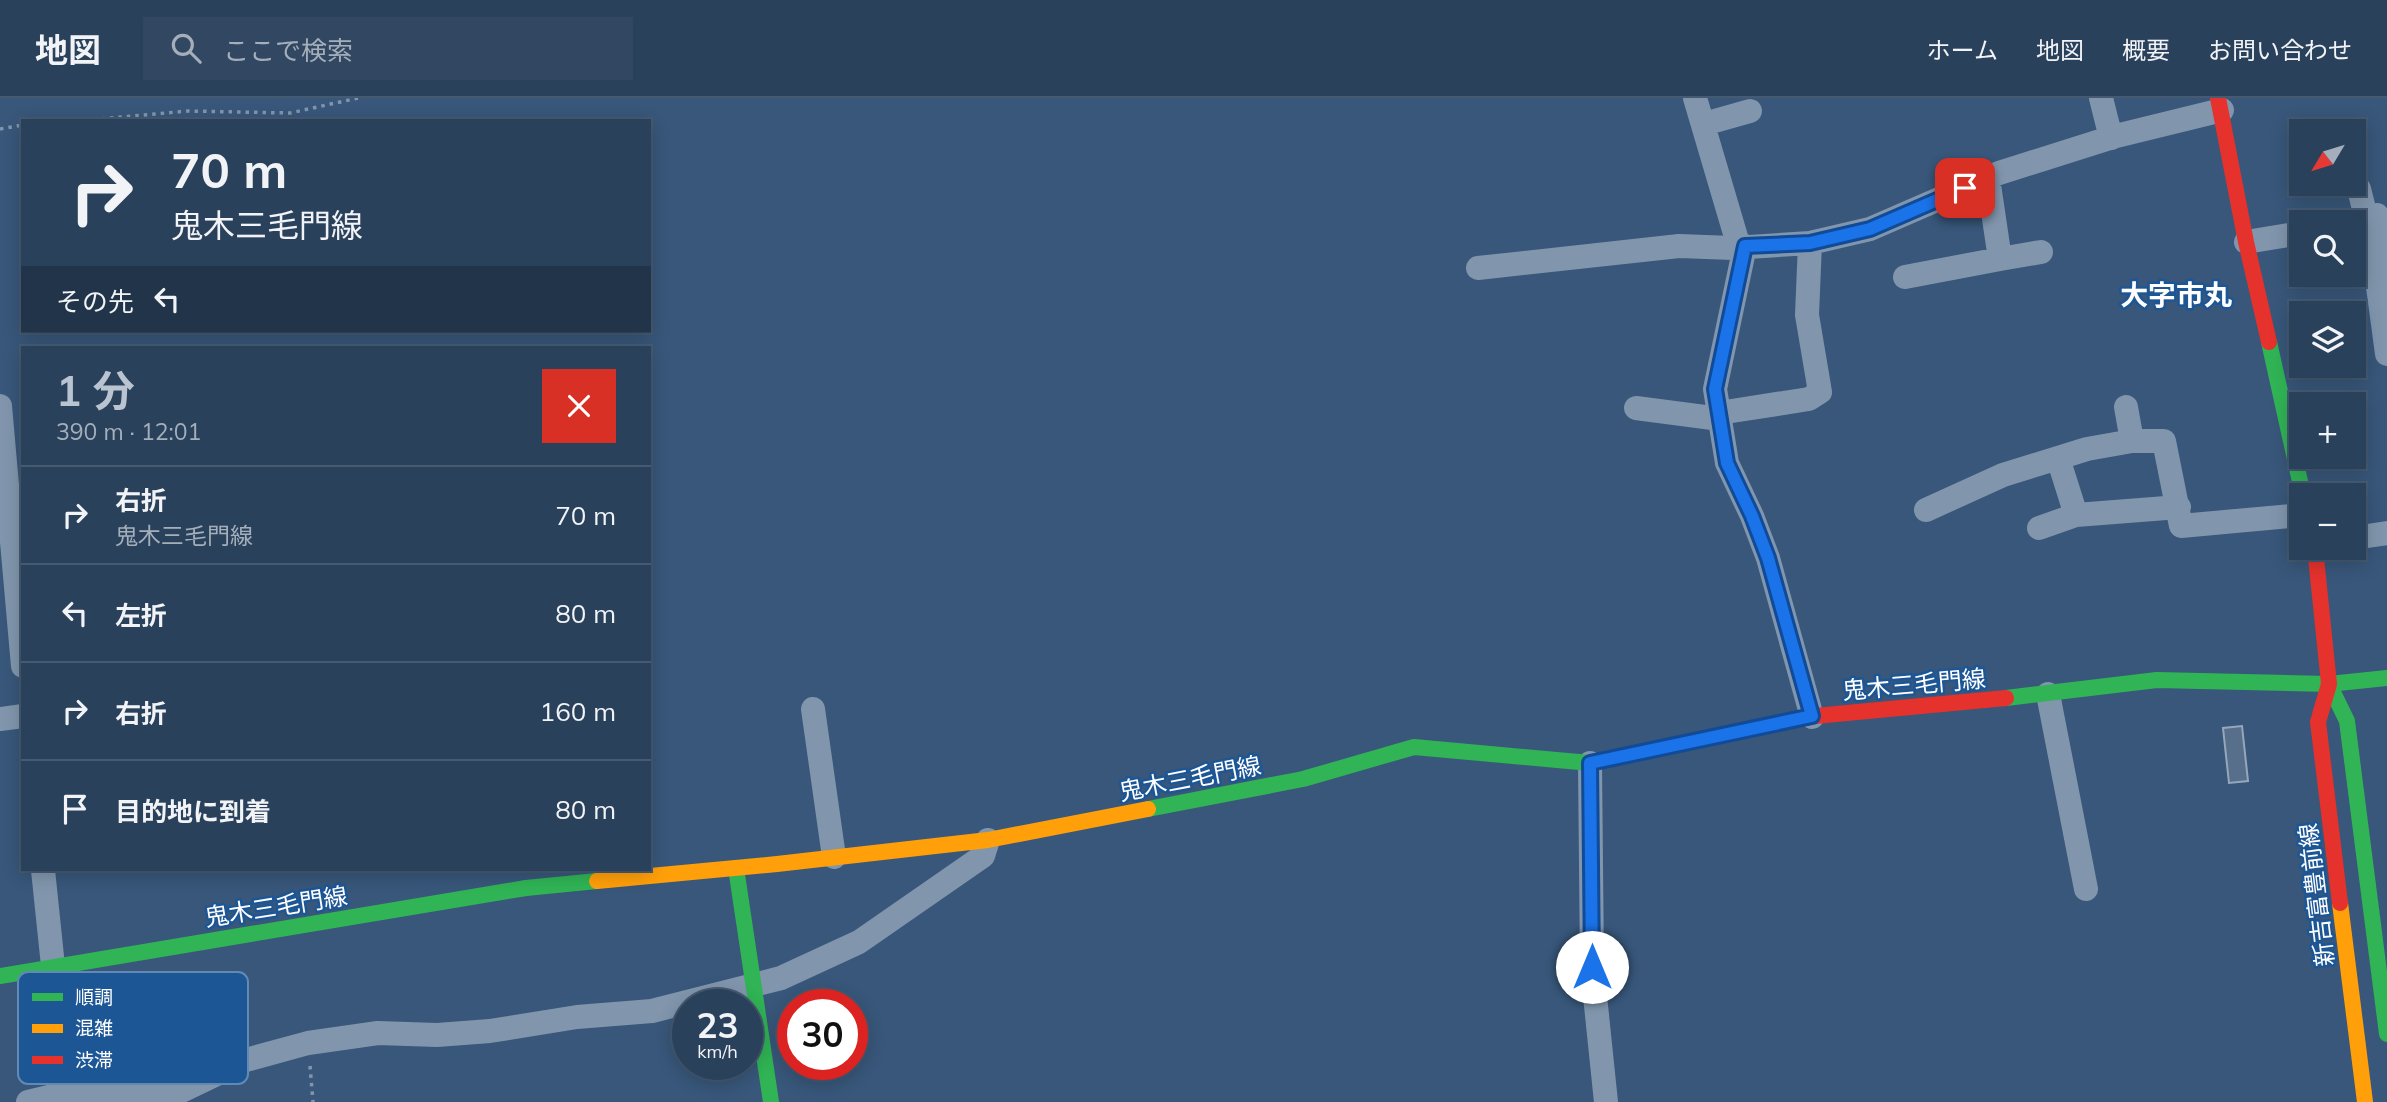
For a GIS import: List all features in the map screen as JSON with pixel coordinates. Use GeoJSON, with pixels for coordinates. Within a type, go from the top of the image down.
{"type":"FeatureCollection","features":[{"type":"Feature","properties":{"kind":"main road"},"geometry":{"type":"LineString","coordinates":[[2220,104],[2246,242],[2300,483]]}},
{"type":"Feature","properties":{"kind":"main road","name":"新吉富豊前線"},"geometry":{"type":"LineString","coordinates":[[2316,560],[2329,684],[2347,721],[2387,1034]]}},
{"type":"Feature","properties":{"kind":"main road","name":"鬼木三毛門線"},"geometry":{"type":"LineString","coordinates":[[21,972],[526,888],[988,840],[1303,779],[1414,747],[1590,763],[1812,716],[2048,694],[2157,680],[2329,684],[2387,678]]}},
{"type":"Feature","properties":{"kind":"main road","name":"新吉富豊前線"},"geometry":{"type":"LineString","coordinates":[[2329,684],[2318,722],[2365,1102]]}},
{"type":"Feature","properties":{"kind":"main road"},"geometry":{"type":"LineString","coordinates":[[736,868],[771,1102]]}},
{"type":"Feature","properties":{"kind":"main road","name":"鬼木三毛門線"},"geometry":{"type":"LineString","coordinates":[[0,976],[18,973]]}},
{"type":"Feature","properties":{"kind":"street"},"geometry":{"type":"LineString","coordinates":[[1695,98],[1742,247],[1715,389],[1727,463],[1768,558],[1812,716]]}},
{"type":"Feature","properties":{"kind":"street"},"geometry":{"type":"LineString","coordinates":[[2101,98],[2111,138]]}},
{"type":"Feature","properties":{"kind":"street"},"geometry":{"type":"LineString","coordinates":[[1478,268],[1678,246],[1742,247],[1810,243],[1870,229],[1988,178],[2220,104]]}},
{"type":"Feature","properties":{"kind":"street"},"geometry":{"type":"LineString","coordinates":[[1704,124],[1750,111]]}},
{"type":"Feature","properties":{"kind":"street"},"geometry":{"type":"LineString","coordinates":[[1988,178],[2000,259]]}},
{"type":"Feature","properties":{"kind":"street"},"geometry":{"type":"LineString","coordinates":[[2362,196],[2371,217],[2387,354]]}},
{"type":"Feature","properties":{"kind":"street"},"geometry":{"type":"LineString","coordinates":[[2246,242],[2289,235]]}},
{"type":"Feature","properties":{"kind":"street"},"geometry":{"type":"LineString","coordinates":[[1636,408],[1720,416],[1809,399],[1820,392],[1807,315],[1810,243]]}},
{"type":"Feature","properties":{"kind":"street"},"geometry":{"type":"LineString","coordinates":[[1905,277],[2041,252]]}},
{"type":"Feature","properties":{"kind":"street"},"geometry":{"type":"LineString","coordinates":[[0,406],[21,643]]}},
{"type":"Feature","properties":{"kind":"street"},"geometry":{"type":"LineString","coordinates":[[2126,407],[2132,441]]}},
{"type":"Feature","properties":{"kind":"street"},"geometry":{"type":"LineString","coordinates":[[1926,510],[2003,475],[2087,449],[2132,441],[2164,441],[2181,526],[2289,515]]}},
{"type":"Feature","properties":{"kind":"street"},"geometry":{"type":"LineString","coordinates":[[2057,458],[2076,515]]}},
{"type":"Feature","properties":{"kind":"street"},"geometry":{"type":"LineString","coordinates":[[2039,528],[2076,515],[2179,507]]}},
{"type":"Feature","properties":{"kind":"street"},"geometry":{"type":"LineString","coordinates":[[2366,536],[2387,533]]}},
{"type":"Feature","properties":{"kind":"street"},"geometry":{"type":"LineString","coordinates":[[2048,694],[2086,889]]}},
{"type":"Feature","properties":{"kind":"street"},"geometry":{"type":"LineString","coordinates":[[813,709],[834,857]]}},
{"type":"Feature","properties":{"kind":"street"},"geometry":{"type":"LineString","coordinates":[[0,719],[21,716]]}},
{"type":"Feature","properties":{"kind":"street"},"geometry":{"type":"LineString","coordinates":[[1590,763],[1592,967],[1606,1102]]}},
{"type":"Feature","properties":{"kind":"street"},"geometry":{"type":"LineString","coordinates":[[248,1059],[307,1043],[379,1033],[437,1035],[490,1031],[577,1017],[652,1011],[753,983],[782,978],[859,942],[983,856],[988,840]]}},
{"type":"Feature","properties":{"kind":"street"},"geometry":{"type":"LineString","coordinates":[[43,871],[54,972]]}},
{"type":"Feature","properties":{"kind":"street"},"geometry":{"type":"LineString","coordinates":[[73,1084],[74,1091]]}},
{"type":"Feature","properties":{"kind":"street"},"geometry":{"type":"LineString","coordinates":[[27,1102],[74,1091],[171,1096],[196,1084]]}},
{"type":"Feature","properties":{"kind":"path"},"geometry":{"type":"LineString","coordinates":[[98,119],[188,111],[290,113],[358,98]]}},
{"type":"Feature","properties":{"kind":"path"},"geometry":{"type":"LineString","coordinates":[[0,129],[21,125]]}},
{"type":"Feature","properties":{"kind":"path"},"geometry":{"type":"LineString","coordinates":[[307,1043],[313,1102]]}},
{"type":"Feature","properties":{"kind":"building"},"geometry":{"type":"Polygon","coordinates":[[[2242,726],[2248,781],[2229,783],[2223,728],[2242,726]]]}},
{"type":"Feature","properties":{"kind":"traffic: fast"},"geometry":{"type":"LineString","coordinates":[[2269,342],[2300,483]]}},
{"type":"Feature","properties":{"kind":"traffic: fast"},"geometry":{"type":"LineString","coordinates":[[2006,698],[2157,680],[2329,684],[2387,678]]}},
{"type":"Feature","properties":{"kind":"traffic: fast"},"geometry":{"type":"LineString","coordinates":[[2329,684],[2347,721],[2387,1034]]}},
{"type":"Feature","properties":{"kind":"traffic: fast"},"geometry":{"type":"LineString","coordinates":[[1148,809],[1303,779],[1414,747],[1590,763],[1711,738]]}},
{"type":"Feature","properties":{"kind":"traffic: fast"},"geometry":{"type":"LineString","coordinates":[[736,868],[771,1102]]}},
{"type":"Feature","properties":{"kind":"traffic: fast"},"geometry":{"type":"LineString","coordinates":[[24,972],[526,888],[597,881]]}},
{"type":"Feature","properties":{"kind":"traffic: fast"},"geometry":{"type":"LineString","coordinates":[[0,976],[18,973]]}},
{"type":"Feature","properties":{"kind":"traffic: slow"},"geometry":{"type":"LineString","coordinates":[[597,881],[988,840],[1148,809]]}},
{"type":"Feature","properties":{"kind":"traffic: slow"},"geometry":{"type":"LineString","coordinates":[[2340,903],[2365,1102]]}},
{"type":"Feature","properties":{"kind":"traffic: jam"},"geometry":{"type":"LineString","coordinates":[[2218,98],[2269,342]]}},
{"type":"Feature","properties":{"kind":"traffic: jam"},"geometry":{"type":"LineString","coordinates":[[2316,560],[2329,684],[2318,722],[2340,903]]}},
{"type":"Feature","properties":{"kind":"traffic: jam"},"geometry":{"type":"LineString","coordinates":[[1711,738],[1815,716],[2006,698]]}},
{"type":"Feature","properties":{"kind":"district","name":"大字市丸"},"geometry":{"type":"Point","coordinates":[2176,294]}},
{"type":"Feature","properties":{"kind":"route"},"geometry":{"type":"LineString","coordinates":[[1592,967],[1590,763],[1812,716],[1768,558],[1727,463],[1715,389],[1745,246],[1810,243],[1870,229],[1965,188]]}}]}
